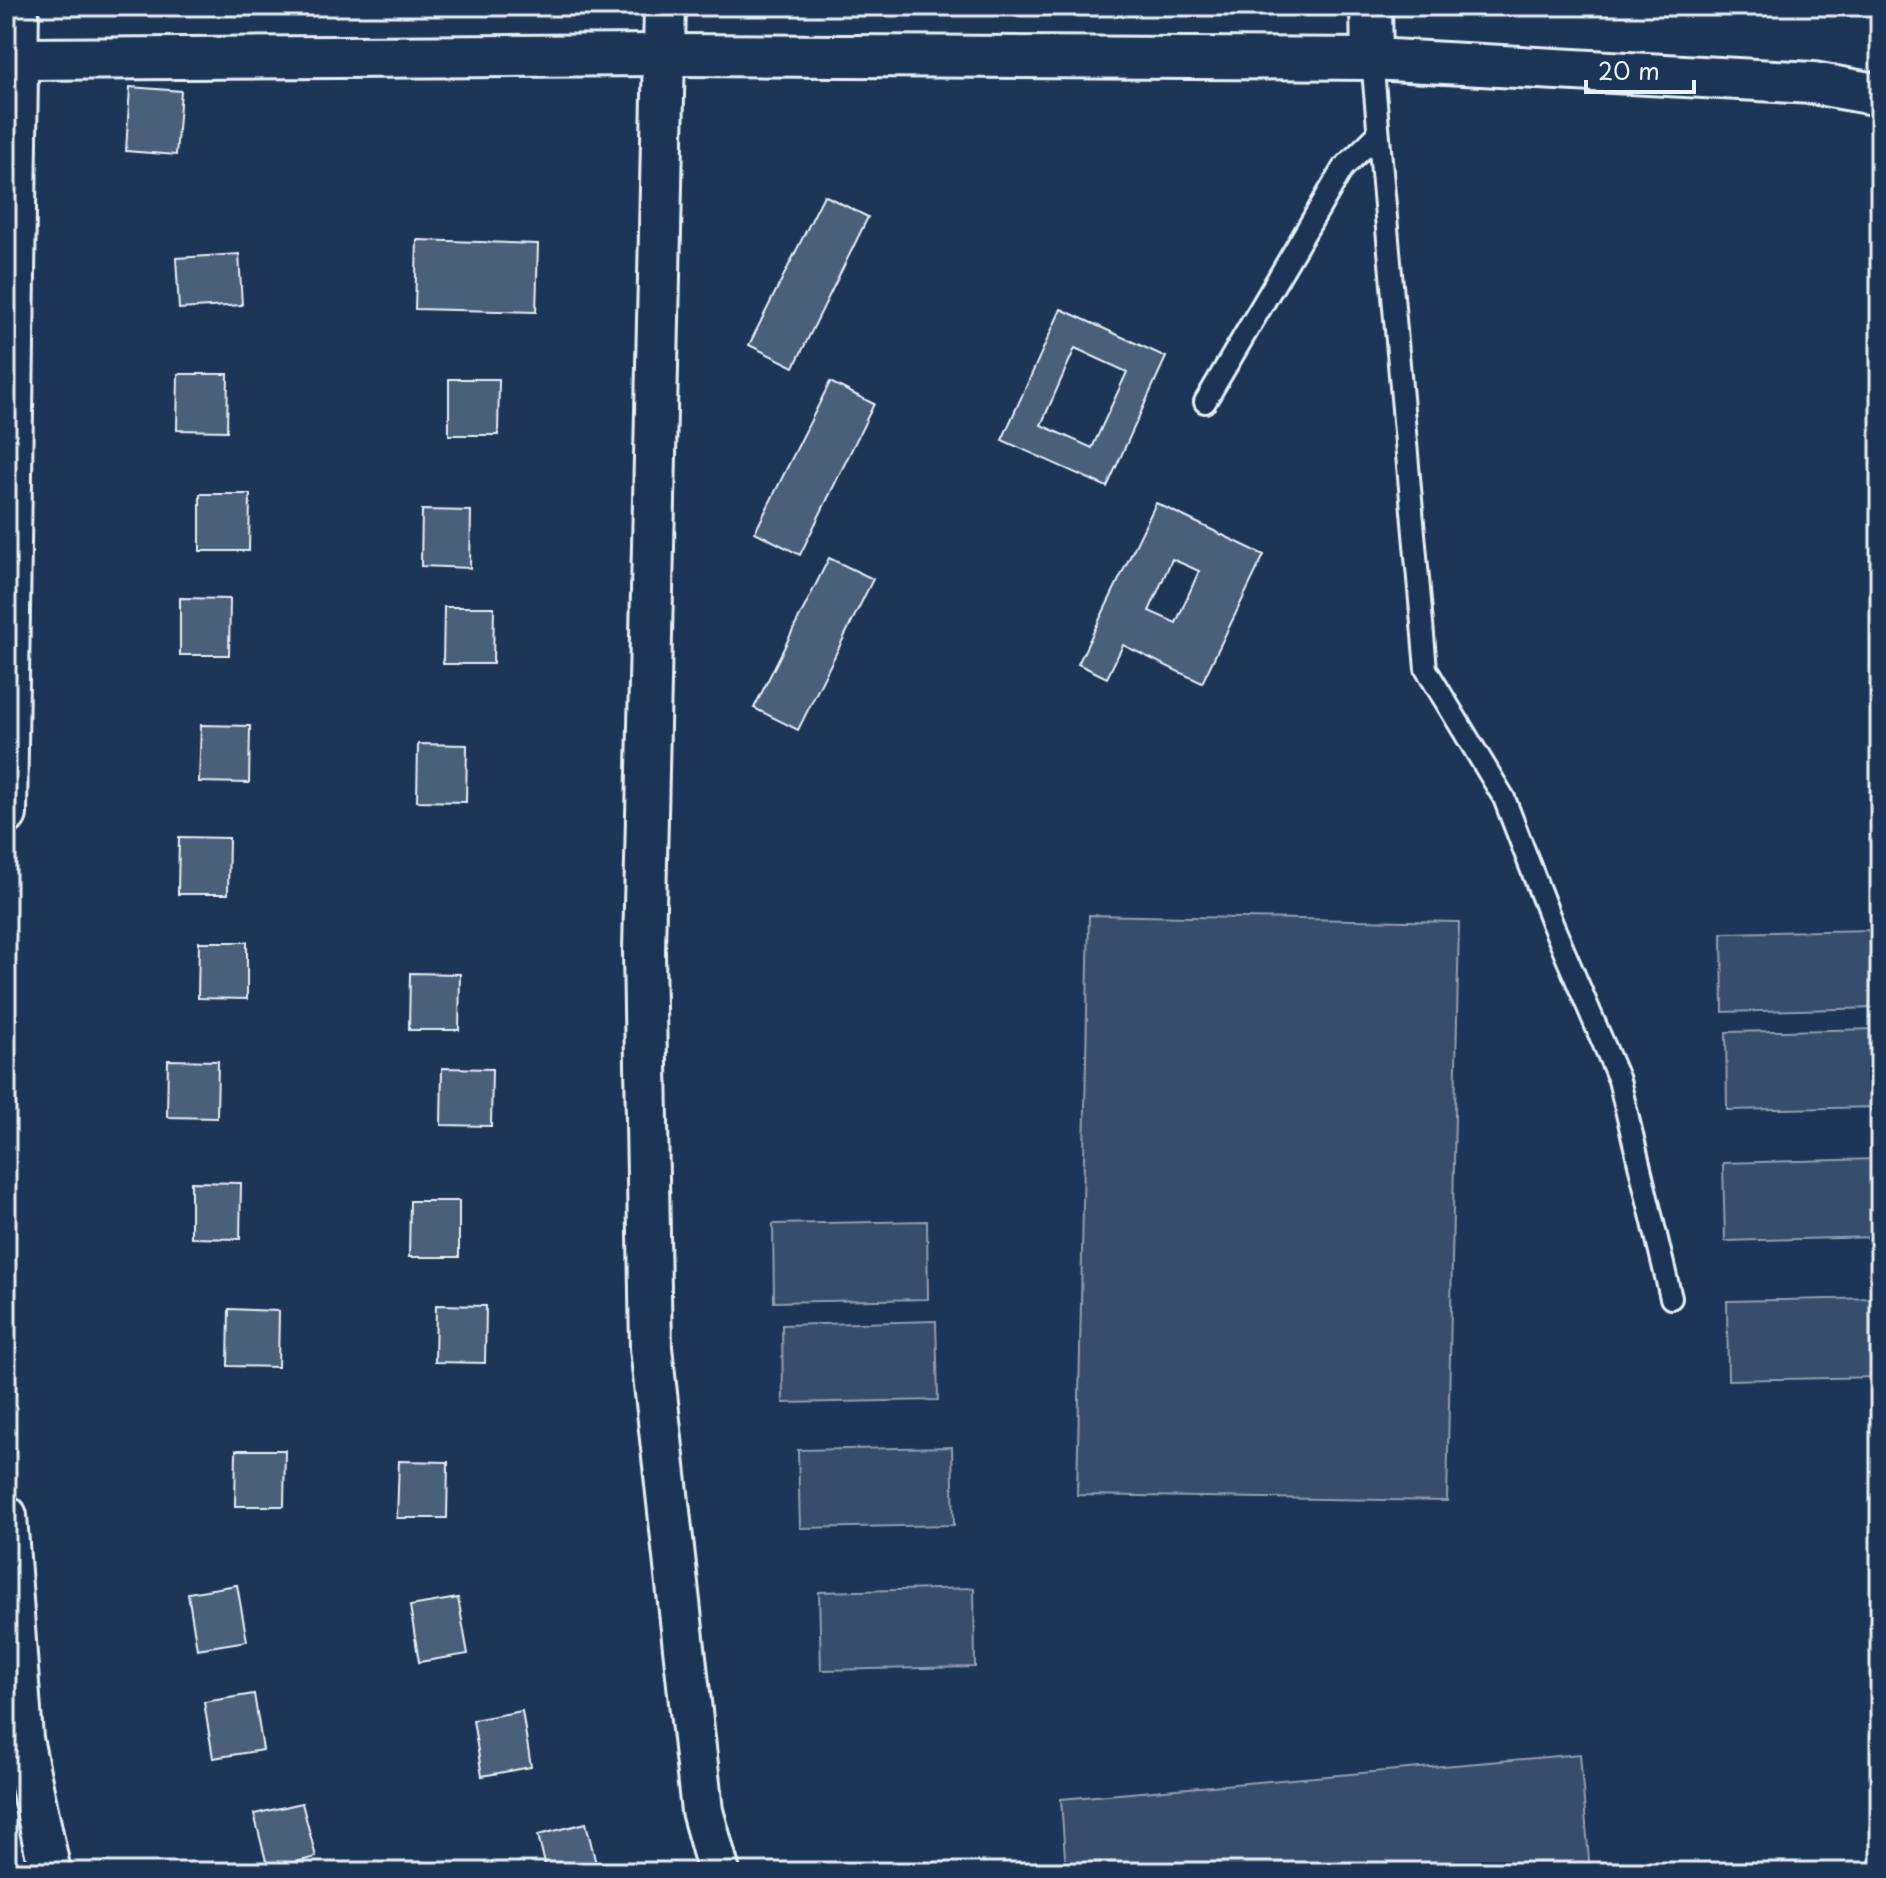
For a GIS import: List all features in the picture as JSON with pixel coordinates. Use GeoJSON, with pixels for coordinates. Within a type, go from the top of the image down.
{"type":"FeatureCollection","features":[{"type":"Feature","properties":{"kind":"street"},"geometry":{"type":"LineString","coordinates":[[6,814],[18,6]]}},
{"type":"Feature","properties":{"kind":"street"},"geometry":{"type":"LineString","coordinates":[[665,6],[644,951],[651,1348],[702,1811],[719,1872]]}},
{"type":"Feature","properties":{"kind":"street"},"geometry":{"type":"LineString","coordinates":[[1371,6],[1372,59]]}},
{"type":"Feature","properties":{"kind":"street"},"geometry":{"type":"LineString","coordinates":[[15,59],[664,55],[1372,59],[1813,83],[1880,95]]}},
{"type":"Feature","properties":{"kind":"street"},"geometry":{"type":"LineString","coordinates":[[6,1516],[22,1739],[50,1872]]}},
{"type":"Feature","properties":{"kind":"lane"},"geometry":{"type":"LineString","coordinates":[[1372,59],[1426,669],[1504,798],[1552,923],[1619,1080],[1671,1298]]}},
{"type":"Feature","properties":{"kind":"lane"},"geometry":{"type":"LineString","coordinates":[[1205,402],[1343,168],[1378,134]]}},
{"type":"Feature","properties":{"kind":"shaded area"},"geometry":{"type":"Polygon","coordinates":[[[1089,915],[1459,922],[1447,1501],[1077,1495],[1089,915]]]}},
{"type":"Feature","properties":{"kind":"shaded area"},"geometry":{"type":"Polygon","coordinates":[[[1876,930],[1878,1008],[1723,1012],[1722,933],[1876,930]]]}},
{"type":"Feature","properties":{"kind":"shaded area"},"geometry":{"type":"Polygon","coordinates":[[[1880,1029],[1880,1107],[1727,1110],[1726,1032],[1880,1029]]]}},
{"type":"Feature","properties":{"kind":"shaded area"},"geometry":{"type":"Polygon","coordinates":[[[1878,1159],[1879,1237],[1725,1241],[1723,1163],[1878,1159]]]}},
{"type":"Feature","properties":{"kind":"shaded area"},"geometry":{"type":"Polygon","coordinates":[[[927,1221],[928,1299],[774,1302],[773,1224],[927,1221]]]}},
{"type":"Feature","properties":{"kind":"shaded area"},"geometry":{"type":"Polygon","coordinates":[[[1880,1298],[1880,1377],[1728,1380],[1727,1301],[1880,1298]]]}},
{"type":"Feature","properties":{"kind":"shaded area"},"geometry":{"type":"Polygon","coordinates":[[[936,1321],[938,1400],[783,1403],[782,1325],[936,1321]]]}},
{"type":"Feature","properties":{"kind":"shaded area"},"geometry":{"type":"Polygon","coordinates":[[[952,1447],[954,1525],[800,1528],[798,1450],[952,1447]]]}},
{"type":"Feature","properties":{"kind":"shaded area"},"geometry":{"type":"Polygon","coordinates":[[[974,1588],[975,1667],[821,1670],[819,1592],[974,1588]]]}},
{"type":"Feature","properties":{"kind":"shaded area"},"geometry":{"type":"Polygon","coordinates":[[[1580,1754],[1590,1872],[1066,1872],[1061,1799],[1580,1754]]]}},
{"type":"Feature","properties":{"kind":"building"},"geometry":{"type":"Polygon","coordinates":[[[130,87],[181,91],[176,155],[126,151],[130,87]]]}},
{"type":"Feature","properties":{"kind":"building"},"geometry":{"type":"Polygon","coordinates":[[[824,195],[868,217],[794,367],[749,345],[824,195]]]}},
{"type":"Feature","properties":{"kind":"building"},"geometry":{"type":"Polygon","coordinates":[[[417,240],[538,244],[536,312],[415,309],[417,240]]]}},
{"type":"Feature","properties":{"kind":"building"},"geometry":{"type":"Polygon","coordinates":[[[239,254],[242,305],[179,309],[176,258],[239,254]]]}},
{"type":"Feature","properties":{"kind":"building"},"geometry":{"type":"Polygon","coordinates":[[[1061,309],[1166,357],[1107,487],[1002,440],[1061,309]],[[1075,348],[1041,425],[1092,448],[1127,372],[1075,348]]]}},
{"type":"Feature","properties":{"kind":"building"},"geometry":{"type":"Polygon","coordinates":[[[178,374],[228,374],[227,431],[177,430],[178,374]]]}},
{"type":"Feature","properties":{"kind":"building"},"geometry":{"type":"Polygon","coordinates":[[[449,379],[499,379],[498,435],[449,435],[449,379]]]}},
{"type":"Feature","properties":{"kind":"building"},"geometry":{"type":"Polygon","coordinates":[[[830,382],[874,404],[800,555],[755,532],[830,382]]]}},
{"type":"Feature","properties":{"kind":"building"},"geometry":{"type":"Polygon","coordinates":[[[200,494],[250,494],[249,551],[200,551],[200,494]]]}},
{"type":"Feature","properties":{"kind":"building"},"geometry":{"type":"Polygon","coordinates":[[[1156,503],[1264,555],[1202,683],[1123,645],[1107,678],[1078,664],[1156,503]],[[1172,559],[1149,611],[1176,623],[1199,571],[1172,559]]]}},
{"type":"Feature","properties":{"kind":"building"},"geometry":{"type":"Polygon","coordinates":[[[422,510],[471,511],[470,568],[421,566],[422,510]]]}},
{"type":"Feature","properties":{"kind":"building"},"geometry":{"type":"Polygon","coordinates":[[[829,558],[873,579],[798,730],[754,708],[829,558]]]}},
{"type":"Feature","properties":{"kind":"building"},"geometry":{"type":"Polygon","coordinates":[[[180,598],[230,599],[229,655],[180,655],[180,598]]]}},
{"type":"Feature","properties":{"kind":"building"},"geometry":{"type":"Polygon","coordinates":[[[444,607],[494,607],[493,664],[443,664],[444,607]]]}},
{"type":"Feature","properties":{"kind":"building"},"geometry":{"type":"Polygon","coordinates":[[[201,725],[250,726],[249,783],[199,782],[201,725]]]}},
{"type":"Feature","properties":{"kind":"building"},"geometry":{"type":"Polygon","coordinates":[[[418,744],[467,745],[466,802],[417,801],[418,744]]]}},
{"type":"Feature","properties":{"kind":"building"},"geometry":{"type":"Polygon","coordinates":[[[179,837],[229,838],[228,894],[178,894],[179,837]]]}},
{"type":"Feature","properties":{"kind":"building"},"geometry":{"type":"Polygon","coordinates":[[[199,942],[247,942],[247,999],[198,998],[199,942]]]}},
{"type":"Feature","properties":{"kind":"building"},"geometry":{"type":"Polygon","coordinates":[[[410,973],[460,974],[459,1030],[409,1030],[410,973]]]}},
{"type":"Feature","properties":{"kind":"building"},"geometry":{"type":"Polygon","coordinates":[[[168,1060],[218,1061],[217,1118],[167,1117],[168,1060]]]}},
{"type":"Feature","properties":{"kind":"building"},"geometry":{"type":"Polygon","coordinates":[[[442,1068],[492,1069],[491,1126],[441,1125],[442,1068]]]}},
{"type":"Feature","properties":{"kind":"building"},"geometry":{"type":"Polygon","coordinates":[[[191,1182],[241,1183],[240,1239],[191,1238],[191,1182]]]}},
{"type":"Feature","properties":{"kind":"building"},"geometry":{"type":"Polygon","coordinates":[[[410,1201],[459,1201],[459,1257],[409,1257],[410,1201]]]}},
{"type":"Feature","properties":{"kind":"building"},"geometry":{"type":"Polygon","coordinates":[[[436,1305],[486,1306],[485,1363],[435,1362],[436,1305]]]}},
{"type":"Feature","properties":{"kind":"building"},"geometry":{"type":"Polygon","coordinates":[[[229,1309],[279,1311],[278,1367],[228,1366],[229,1309]]]}},
{"type":"Feature","properties":{"kind":"building"},"geometry":{"type":"Polygon","coordinates":[[[236,1450],[285,1450],[284,1506],[235,1506],[236,1450]]]}},
{"type":"Feature","properties":{"kind":"building"},"geometry":{"type":"Polygon","coordinates":[[[399,1461],[448,1462],[447,1518],[397,1518],[399,1461]]]}},
{"type":"Feature","properties":{"kind":"building"},"geometry":{"type":"Polygon","coordinates":[[[237,1585],[247,1641],[197,1649],[188,1593],[237,1585]]]}},
{"type":"Feature","properties":{"kind":"building"},"geometry":{"type":"Polygon","coordinates":[[[458,1598],[468,1654],[419,1662],[410,1606],[458,1598]]]}},
{"type":"Feature","properties":{"kind":"building"},"geometry":{"type":"Polygon","coordinates":[[[254,1694],[263,1750],[213,1758],[204,1702],[254,1694]]]}},
{"type":"Feature","properties":{"kind":"building"},"geometry":{"type":"Polygon","coordinates":[[[522,1711],[531,1767],[482,1776],[473,1720],[522,1711]]]}},
{"type":"Feature","properties":{"kind":"building"},"geometry":{"type":"Polygon","coordinates":[[[302,1803],[316,1857],[268,1869],[254,1814],[302,1803]]]}},
{"type":"Feature","properties":{"kind":"building"},"geometry":{"type":"Polygon","coordinates":[[[586,1823],[598,1872],[547,1872],[538,1835],[586,1823]]]}}]}
